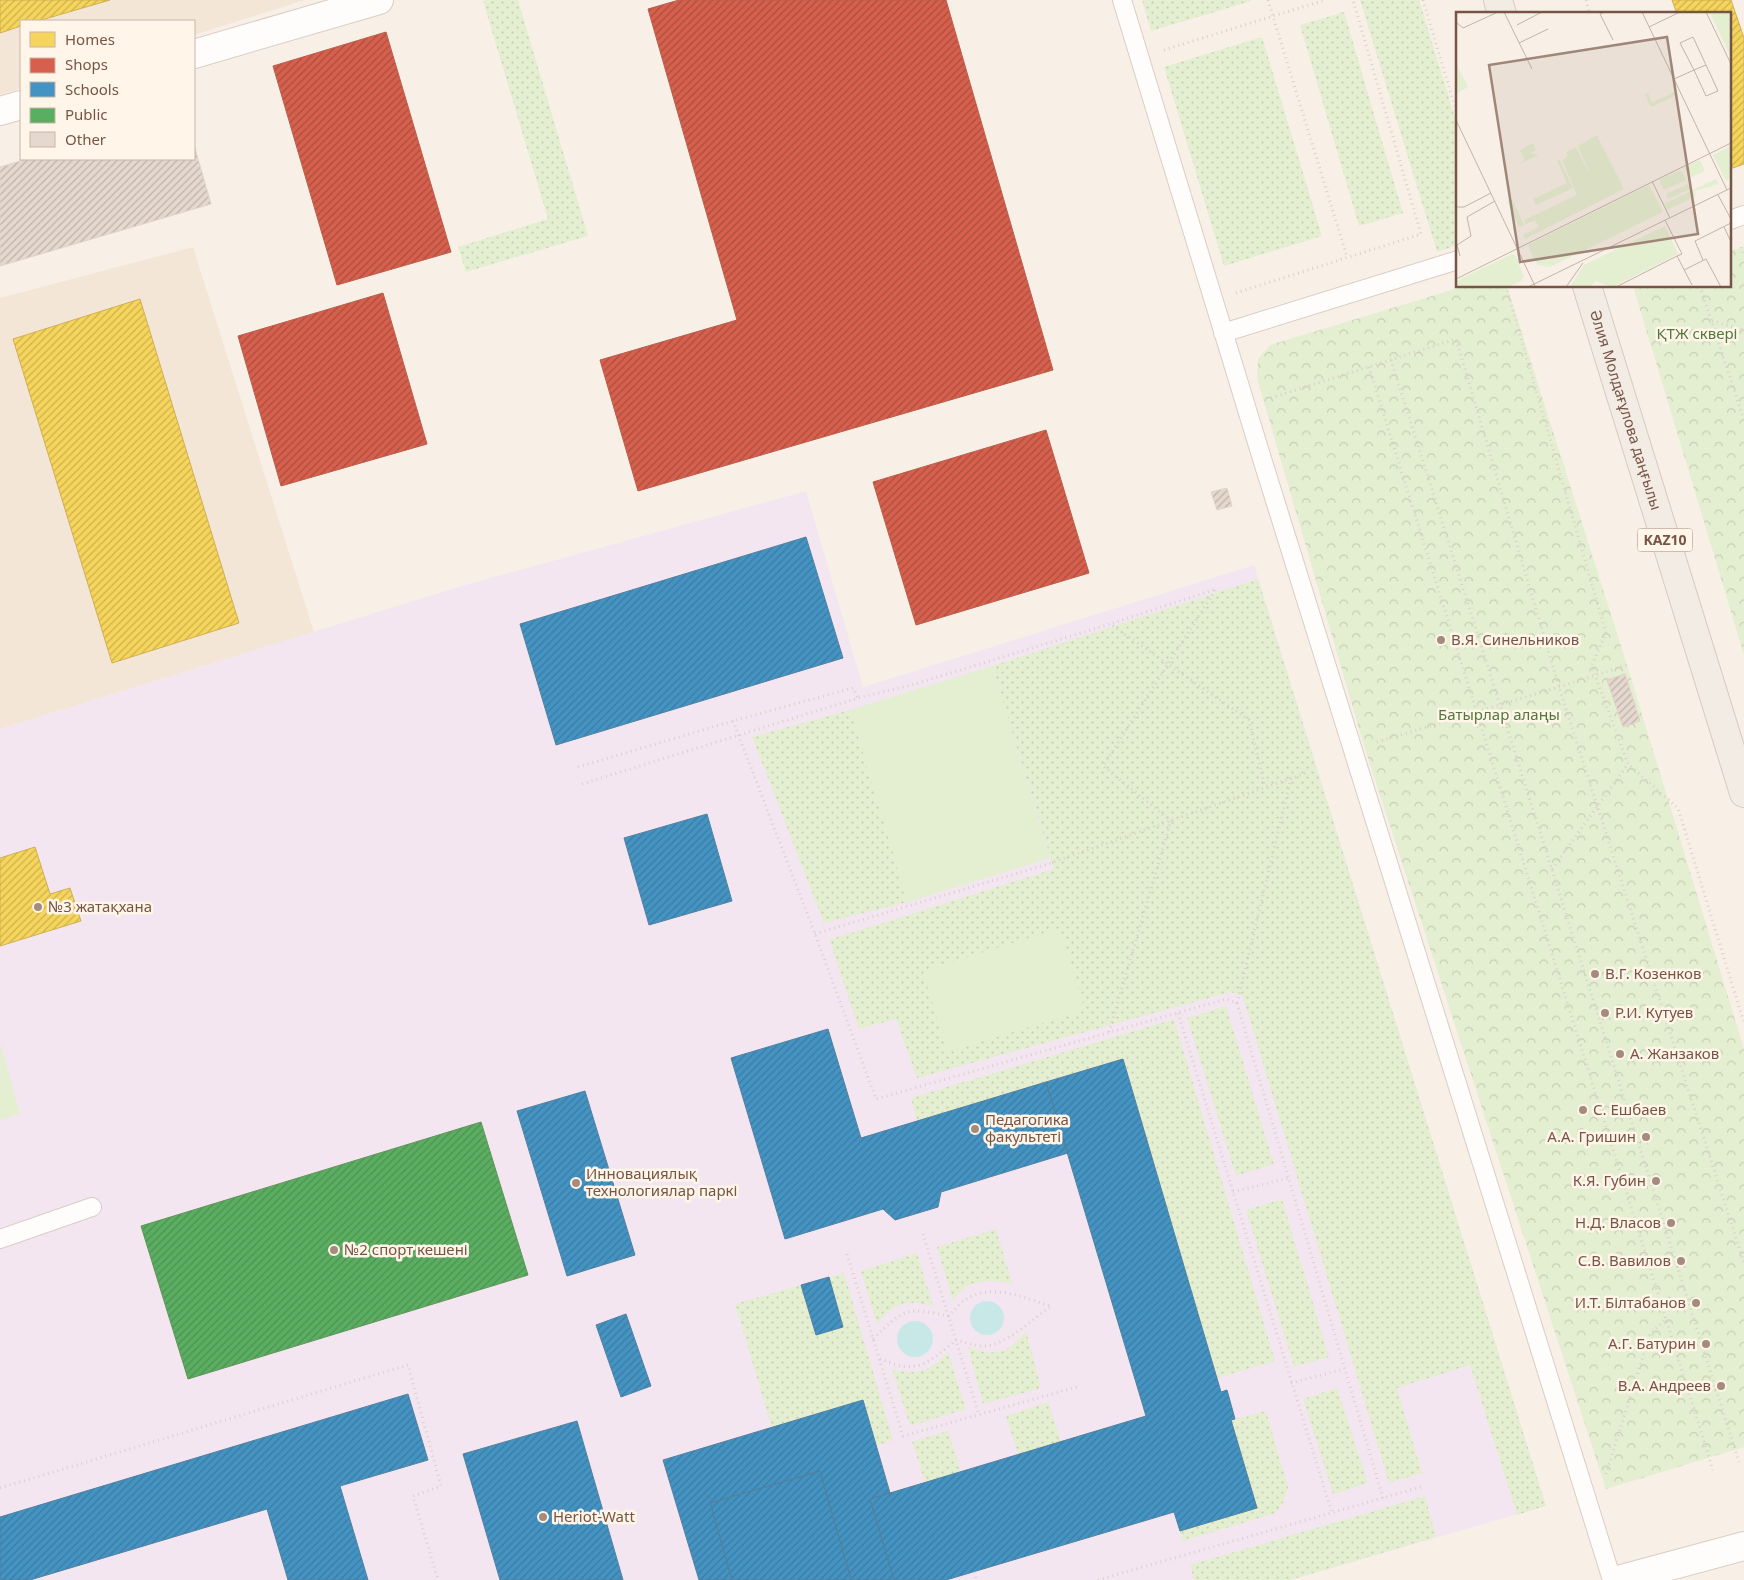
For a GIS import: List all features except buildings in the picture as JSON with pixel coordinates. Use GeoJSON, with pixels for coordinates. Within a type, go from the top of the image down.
{"type":"FeatureCollection","features":[{"type":"Feature","properties":{"kind":"main road","name":"Әлия Молдағұлова даңғылы"},"geometry":{"type":"LineString","coordinates":[[1588,288],[1744,793]]}},
{"type":"Feature","properties":{"kind":"street"},"geometry":{"type":"LineString","coordinates":[[195,54],[377,0]]}},
{"type":"Feature","properties":{"kind":"street"},"geometry":{"type":"LineString","coordinates":[[0,112],[20,105]]}},
{"type":"Feature","properties":{"kind":"street"},"geometry":{"type":"LineString","coordinates":[[1618,1580],[1744,1546]]}},
{"type":"Feature","properties":{"kind":"lane"},"geometry":{"type":"LineString","coordinates":[[1122,0],[1223,333],[1612,1580]]}},
{"type":"Feature","properties":{"kind":"lane"},"geometry":{"type":"LineString","coordinates":[[1732,219],[1744,215]]}},
{"type":"Feature","properties":{"kind":"lane"},"geometry":{"type":"LineString","coordinates":[[1223,333],[1456,261]]}},
{"type":"Feature","properties":{"kind":"lane"},"geometry":{"type":"LineString","coordinates":[[0,1239],[92,1207]]}},
{"type":"Feature","properties":{"kind":"path"},"geometry":{"type":"LineString","coordinates":[[1268,0],[1347,257]]}},
{"type":"Feature","properties":{"kind":"path"},"geometry":{"type":"LineString","coordinates":[[1140,58],[1325,0]]}},
{"type":"Feature","properties":{"kind":"path"},"geometry":{"type":"LineString","coordinates":[[1213,300],[1421,234],[1353,0]]}},
{"type":"Feature","properties":{"kind":"path"},"geometry":{"type":"LineString","coordinates":[[1423,0],[1456,110]]}},
{"type":"Feature","properties":{"kind":"path"},"geometry":{"type":"LineString","coordinates":[[1741,247],[1744,256]]}},
{"type":"Feature","properties":{"kind":"path"},"geometry":{"type":"LineString","coordinates":[[1507,288],[1606,633],[1592,664],[1595,675],[1628,764],[1678,808],[1744,1023]]}},
{"type":"Feature","properties":{"kind":"path"},"geometry":{"type":"LineString","coordinates":[[1701,288],[1742,408],[1744,420]]}},
{"type":"Feature","properties":{"kind":"path"},"geometry":{"type":"LineString","coordinates":[[1711,321],[1744,330]]}},
{"type":"Feature","properties":{"kind":"path"},"geometry":{"type":"LineString","coordinates":[[1246,406],[1456,339],[1559,687],[1744,1263]]}},
{"type":"Feature","properties":{"kind":"path"},"geometry":{"type":"LineString","coordinates":[[1391,360],[1739,1462]]}},
{"type":"Feature","properties":{"kind":"path"},"geometry":{"type":"LineString","coordinates":[[1369,367],[1713,1470]]}},
{"type":"Feature","properties":{"kind":"path"},"geometry":{"type":"LineString","coordinates":[[582,784],[858,698],[915,684],[1216,589],[1103,766],[1171,821]]}},
{"type":"Feature","properties":{"kind":"path"},"geometry":{"type":"LineString","coordinates":[[1110,624],[1249,720],[1265,787]]}},
{"type":"Feature","properties":{"kind":"path"},"geometry":{"type":"LineString","coordinates":[[1374,743],[1627,665]]}},
{"type":"Feature","properties":{"kind":"path"},"geometry":{"type":"LineString","coordinates":[[578,767],[853,688],[858,698]]}},
{"type":"Feature","properties":{"kind":"path"},"geometry":{"type":"LineString","coordinates":[[733,721],[876,1099],[1226,1000],[1236,1003]]}},
{"type":"Feature","properties":{"kind":"path"},"geometry":{"type":"LineString","coordinates":[[1551,869],[1628,764]]}},
{"type":"Feature","properties":{"kind":"path"},"geometry":{"type":"LineString","coordinates":[[815,934],[1048,864],[1306,773]]}},
{"type":"Feature","properties":{"kind":"path"},"geometry":{"type":"LineString","coordinates":[[1291,778],[1236,1003],[1382,1498]]}},
{"type":"Feature","properties":{"kind":"path"},"geometry":{"type":"LineString","coordinates":[[1108,1033],[1171,821]]}},
{"type":"Feature","properties":{"kind":"path"},"geometry":{"type":"LineString","coordinates":[[1178,1013],[1332,1513]]}},
{"type":"Feature","properties":{"kind":"path"},"geometry":{"type":"LineString","coordinates":[[1232,1192],[1288,1178]]}},
{"type":"Feature","properties":{"kind":"path"},"geometry":{"type":"LineString","coordinates":[[922,1234],[979,1415]]}},
{"type":"Feature","properties":{"kind":"path"},"geometry":{"type":"LineString","coordinates":[[847,1254],[903,1436],[1077,1387]]}},
{"type":"Feature","properties":{"kind":"path"},"geometry":{"type":"LineString","coordinates":[[948,1316],[966,1300],[982,1292],[1002,1292],[1051,1306],[1011,1336],[994,1345],[982,1346],[956,1340]]}},
{"type":"Feature","properties":{"kind":"path"},"geometry":{"type":"LineString","coordinates":[[873,1339],[893,1320],[904,1313],[919,1310],[948,1316]]}},
{"type":"Feature","properties":{"kind":"path"},"geometry":{"type":"LineString","coordinates":[[1604,1481],[1650,1334],[1666,1319]]}},
{"type":"Feature","properties":{"kind":"path"},"geometry":{"type":"LineString","coordinates":[[879,1359],[904,1367],[918,1366],[934,1358],[956,1340]]}},
{"type":"Feature","properties":{"kind":"path"},"geometry":{"type":"LineString","coordinates":[[0,1488],[408,1365],[441,1486],[413,1496],[438,1580]]}},
{"type":"Feature","properties":{"kind":"path"},"geometry":{"type":"LineString","coordinates":[[1291,1383],[1344,1369]]}},
{"type":"Feature","properties":{"kind":"path"},"geometry":{"type":"LineString","coordinates":[[1098,1580],[1421,1487]]}},
{"type":"Feature","properties":{"kind":"path"},"geometry":{"type":"LineString","coordinates":[[974,1572],[977,1580]]}},
{"type":"Feature","properties":{"kind":"shaded area"},"geometry":{"type":"Polygon","coordinates":[[[0,0],[305,0],[195,35],[195,20],[20,20],[20,88],[0,95],[0,0]]]}},
{"type":"Feature","properties":{"kind":"shaded area"},"geometry":{"type":"Polygon","coordinates":[[[193,247],[314,632],[0,729],[0,298],[193,247]]]}},
{"type":"Feature","properties":{"kind":"shaded area"},"geometry":{"type":"Polygon","coordinates":[[[806,491],[863,687],[1254,565],[1546,1506],[1290,1580],[0,1580],[0,729],[465,585],[806,491]]]}},
{"type":"Feature","properties":{"kind":"green space"},"geometry":{"type":"Polygon","coordinates":[[[518,0],[588,236],[466,272],[458,247],[548,219],[483,1],[518,0]]]}},
{"type":"Feature","properties":{"kind":"green space"},"geometry":{"type":"Polygon","coordinates":[[[1142,0],[1251,0],[1251,1],[1151,31],[1142,0]]]}},
{"type":"Feature","properties":{"kind":"green space"},"geometry":{"type":"Polygon","coordinates":[[[1360,0],[1419,0],[1456,120],[1456,246],[1437,252],[1360,0]]]}},
{"type":"Feature","properties":{"kind":"green space"},"geometry":{"type":"Polygon","coordinates":[[[1344,12],[1403,213],[1359,226],[1300,25],[1344,12]]]}},
{"type":"Feature","properties":{"kind":"green space"},"geometry":{"type":"Polygon","coordinates":[[[1262,37],[1322,236],[1224,266],[1164,67],[1262,37]]]}},
{"type":"Feature","properties":{"kind":"green space","name":"ҚТЖ сквері"},"geometry":{"type":"Polygon","coordinates":[[[1744,247],[1744,655],[1634,288],[1732,288],[1732,250],[1744,247]]]}},
{"type":"Feature","properties":{"kind":"green space","name":"Батырлар алаңы"},"geometry":{"type":"Polygon","coordinates":[[[1458,288],[1508,288],[1627,665],[1744,1049],[1744,1447],[1606,1489],[1364,746],[1257,378],[1258,359],[1270,345],[1458,288]]]}},
{"type":"Feature","properties":{"kind":"green space"},"geometry":{"type":"Polygon","coordinates":[[[1258,579],[1546,1506],[1517,1515],[1470,1365],[1397,1388],[1422,1473],[1389,1483],[1243,997],[1231,992],[917,1078],[896,1019],[859,1029],[829,940],[1054,869],[992,666],[1258,579]]]}},
{"type":"Feature","properties":{"kind":"green space"},"geometry":{"type":"Polygon","coordinates":[[[992,666],[1050,858],[908,902],[850,710],[992,666]]]}},
{"type":"Feature","properties":{"kind":"green space"},"geometry":{"type":"Polygon","coordinates":[[[850,710],[908,902],[824,923],[752,737],[850,710]]]}},
{"type":"Feature","properties":{"kind":"green space"},"geometry":{"type":"Polygon","coordinates":[[[1060,928],[1085,1010],[947,1052],[923,971],[1060,928]]]}},
{"type":"Feature","properties":{"kind":"green space"},"geometry":{"type":"Polygon","coordinates":[[[1226,1006],[1274,1164],[1236,1176],[1187,1018],[1226,1006]]]}},
{"type":"Feature","properties":{"kind":"green space"},"geometry":{"type":"Polygon","coordinates":[[[1174,1019],[1275,1361],[1217,1378],[1123,1059],[917,1121],[911,1098],[1174,1019]]]}},
{"type":"Feature","properties":{"kind":"green space"},"geometry":{"type":"Polygon","coordinates":[[[0,1046],[20,1114],[0,1120],[0,1046]]]}},
{"type":"Feature","properties":{"kind":"green space"},"geometry":{"type":"Polygon","coordinates":[[[1282,1199],[1329,1357],[1294,1367],[1246,1210],[1282,1199]]]}},
{"type":"Feature","properties":{"kind":"green space"},"geometry":{"type":"Polygon","coordinates":[[[996,1229],[1012,1283],[994,1281],[975,1283],[964,1288],[953,1301],[937,1247],[996,1229]]]}},
{"type":"Feature","properties":{"kind":"green space"},"geometry":{"type":"Polygon","coordinates":[[[917,1253],[933,1306],[915,1303],[902,1304],[890,1311],[877,1324],[861,1271],[917,1253]]]}},
{"type":"Feature","properties":{"kind":"green space"},"geometry":{"type":"Polygon","coordinates":[[[844,1273],[893,1440],[876,1446],[772,1428],[735,1304],[801,1285],[816,1335],[843,1327],[829,1277],[844,1273]]]}},
{"type":"Feature","properties":{"kind":"green space"},"geometry":{"type":"Polygon","coordinates":[[[1026,1331],[1041,1388],[983,1404],[968,1347],[986,1352],[1000,1351],[1013,1345],[1026,1331]]]}},
{"type":"Feature","properties":{"kind":"green space"},"geometry":{"type":"Polygon","coordinates":[[[948,1352],[966,1409],[910,1426],[892,1369],[917,1372],[929,1368],[948,1352]]]}},
{"type":"Feature","properties":{"kind":"green space"},"geometry":{"type":"Polygon","coordinates":[[[1337,1388],[1368,1483],[1333,1494],[1303,1399],[1337,1388]]]}},
{"type":"Feature","properties":{"kind":"green space"},"geometry":{"type":"Polygon","coordinates":[[[1048,1402],[1061,1442],[1018,1454],[1006,1416],[1048,1402]]]}},
{"type":"Feature","properties":{"kind":"green space"},"geometry":{"type":"Polygon","coordinates":[[[1266,1411],[1288,1487],[1284,1501],[1276,1513],[1183,1541],[1180,1531],[1256,1508],[1231,1420],[1266,1411]]]}},
{"type":"Feature","properties":{"kind":"green space"},"geometry":{"type":"Polygon","coordinates":[[[948,1431],[961,1472],[925,1482],[912,1442],[948,1431]]]}},
{"type":"Feature","properties":{"kind":"green space"},"geometry":{"type":"Polygon","coordinates":[[[1425,1496],[1436,1537],[1290,1580],[1194,1580],[1190,1565],[1425,1496]]]}},
{"type":"Feature","properties":{"kind":"water"},"geometry":{"type":"Polygon","coordinates":[[[987,1301],[994,1302],[999,1306],[1003,1311],[1003,1325],[999,1330],[994,1334],[987,1335],[980,1334],[975,1330],[971,1325],[970,1318],[971,1311],[975,1306],[980,1302],[987,1301]]]}},
{"type":"Feature","properties":{"kind":"water"},"geometry":{"type":"Polygon","coordinates":[[[915,1321],[922,1322],[928,1326],[932,1332],[932,1346],[928,1352],[922,1356],[915,1357],[908,1356],[902,1352],[898,1346],[897,1339],[898,1332],[902,1326],[908,1322],[915,1321]]]}},
{"type":"Feature","properties":{"kind":"place","name":"В.Я. Синельников"},"geometry":{"type":"Point","coordinates":[1441,640]}},
{"type":"Feature","properties":{"kind":"place","name":"№3 жатақхана"},"geometry":{"type":"Point","coordinates":[38,907]}},
{"type":"Feature","properties":{"kind":"place","name":"В.Г. Козенков"},"geometry":{"type":"Point","coordinates":[1595,974]}},
{"type":"Feature","properties":{"kind":"place","name":"Р.И. Кутуев"},"geometry":{"type":"Point","coordinates":[1605,1013]}},
{"type":"Feature","properties":{"kind":"place","name":"А. Жанзаков"},"geometry":{"type":"Point","coordinates":[1620,1054]}},
{"type":"Feature","properties":{"kind":"place","name":"С. Ешбаев"},"geometry":{"type":"Point","coordinates":[1583,1110]}},
{"type":"Feature","properties":{"kind":"place","name":"Педагогика факультеті"},"geometry":{"type":"Point","coordinates":[975,1129]}},
{"type":"Feature","properties":{"kind":"place","name":"А.А. Гришин"},"geometry":{"type":"Point","coordinates":[1646,1137]}},
{"type":"Feature","properties":{"kind":"place","name":"К.Я. Губин"},"geometry":{"type":"Point","coordinates":[1656,1181]}},
{"type":"Feature","properties":{"kind":"place","name":"Инновациялық технологиялар паркі"},"geometry":{"type":"Point","coordinates":[576,1183]}},
{"type":"Feature","properties":{"kind":"place","name":"Н.Д. Власов"},"geometry":{"type":"Point","coordinates":[1671,1223]}},
{"type":"Feature","properties":{"kind":"place","name":"№2 спорт кешені"},"geometry":{"type":"Point","coordinates":[334,1250]}},
{"type":"Feature","properties":{"kind":"place","name":"С.В. Вавилов"},"geometry":{"type":"Point","coordinates":[1681,1261]}},
{"type":"Feature","properties":{"kind":"place","name":"И.Т. Білтабанов"},"geometry":{"type":"Point","coordinates":[1696,1303]}},
{"type":"Feature","properties":{"kind":"place","name":"А.Г. Батурин"},"geometry":{"type":"Point","coordinates":[1706,1344]}},
{"type":"Feature","properties":{"kind":"place","name":"В.А. Андреев"},"geometry":{"type":"Point","coordinates":[1721,1386]}},
{"type":"Feature","properties":{"kind":"place","name":"Heriot-Watt"},"geometry":{"type":"Point","coordinates":[543,1517]}}]}
